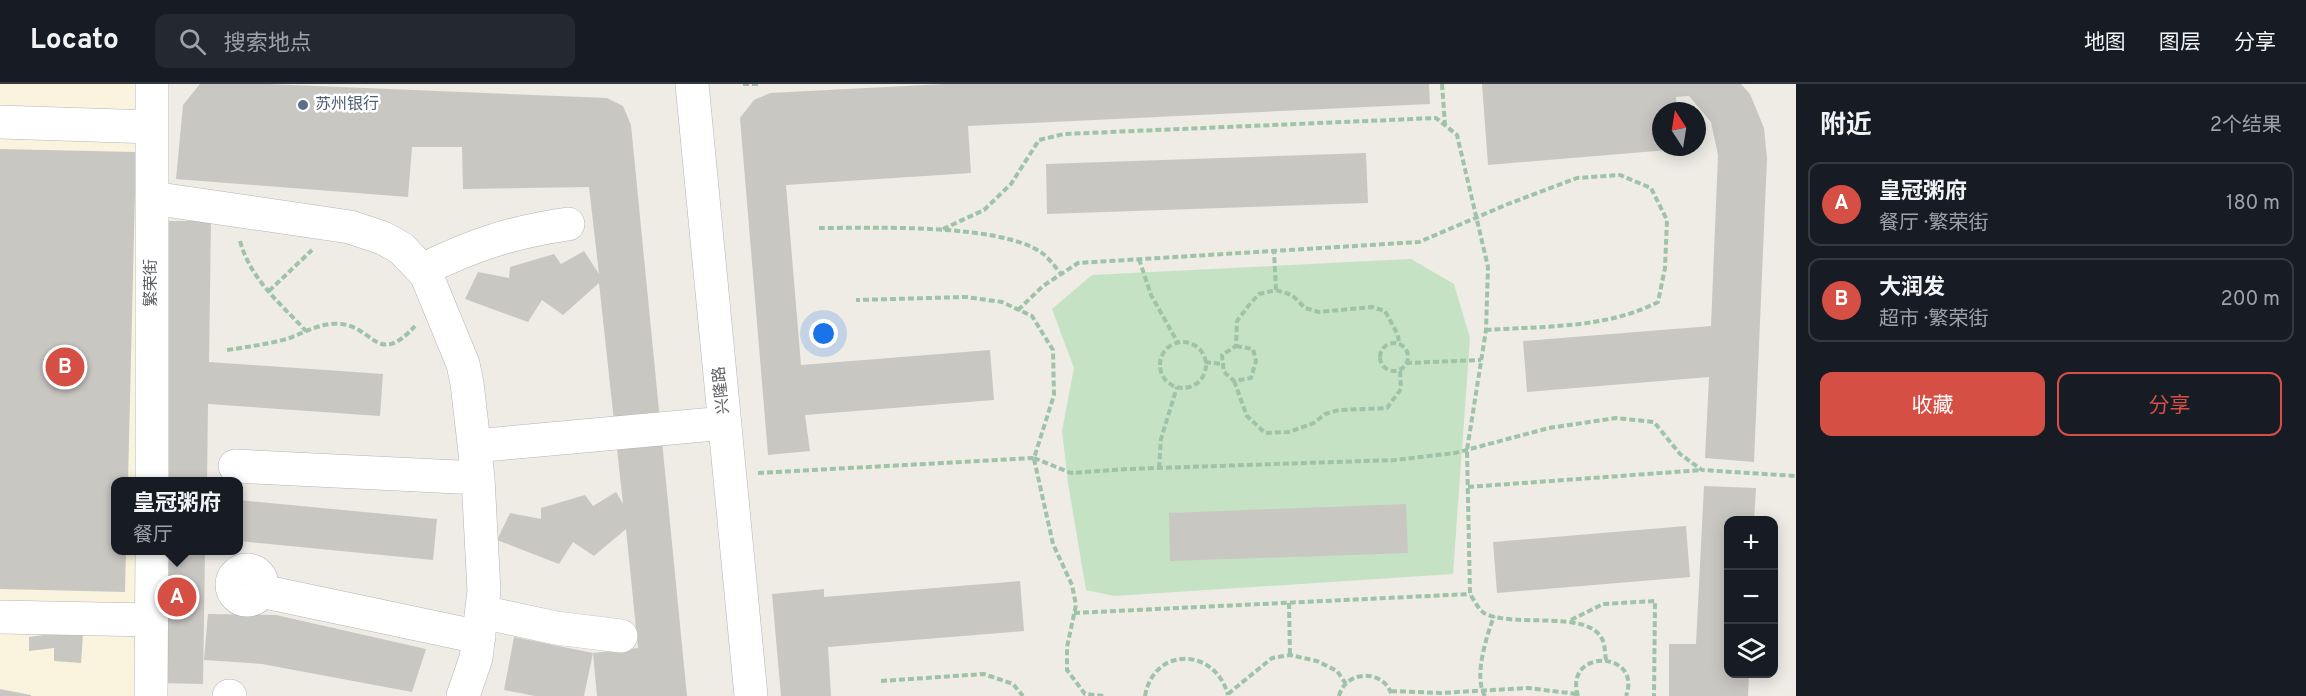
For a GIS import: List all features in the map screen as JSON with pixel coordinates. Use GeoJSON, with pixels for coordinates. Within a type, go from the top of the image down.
{"type":"FeatureCollection","features":[{"type":"Feature","properties":{"kind":"street","name":"繁荣街"},"geometry":{"type":"LineString","coordinates":[[152,84],[152,477]]}},
{"type":"Feature","properties":{"kind":"street","name":"兴隆路"},"geometry":{"type":"LineString","coordinates":[[692,84],[751,696]]}},
{"type":"Feature","properties":{"kind":"street"},"geometry":{"type":"LineString","coordinates":[[0,122],[152,127]]}},
{"type":"Feature","properties":{"kind":"street"},"geometry":{"type":"LineString","coordinates":[[152,198],[338,225],[383,238],[401,248],[427,280],[463,364],[478,478],[484,591],[476,658],[463,696]]}},
{"type":"Feature","properties":{"kind":"street"},"geometry":{"type":"LineString","coordinates":[[427,280],[457,252],[499,237],[568,224]]}},
{"type":"Feature","properties":{"kind":"street"},"geometry":{"type":"LineString","coordinates":[[474,446],[725,423]]}},
{"type":"Feature","properties":{"kind":"street"},"geometry":{"type":"LineString","coordinates":[[235,466],[478,478]]}},
{"type":"Feature","properties":{"kind":"street"},"geometry":{"type":"LineString","coordinates":[[151,696],[152,555]]}},
{"type":"Feature","properties":{"kind":"street"},"geometry":{"type":"LineString","coordinates":[[261,591],[480,625],[556,628],[621,636]]}},
{"type":"Feature","properties":{"kind":"street"},"geometry":{"type":"LineString","coordinates":[[0,616],[151,620]]}},
{"type":"Feature","properties":{"kind":"path"},"geometry":{"type":"LineString","coordinates":[[743,84],[761,84]]}},
{"type":"Feature","properties":{"kind":"path"},"geometry":{"type":"LineString","coordinates":[[1442,84],[1445,125]]}},
{"type":"Feature","properties":{"kind":"path"},"geometry":{"type":"LineString","coordinates":[[943,229],[984,210],[1011,184],[1039,140],[1047,138],[1076,134],[1436,118],[1457,135],[1488,267],[1486,330],[1467,450],[1470,594],[1483,612],[1507,619],[1546,622],[1571,620],[1603,604],[1655,601],[1654,696]]}},
{"type":"Feature","properties":{"kind":"path"},"geometry":{"type":"LineString","coordinates":[[1018,310],[1043,286],[1078,263],[1419,242],[1508,204],[1577,178],[1620,176],[1651,188],[1667,220],[1665,268],[1658,302],[1638,312],[1603,321],[1486,330]]}},
{"type":"Feature","properties":{"kind":"path"},"geometry":{"type":"LineString","coordinates":[[232,210],[244,256],[251,271],[306,331]]}},
{"type":"Feature","properties":{"kind":"path"},"geometry":{"type":"LineString","coordinates":[[269,291],[338,225]]}},
{"type":"Feature","properties":{"kind":"path"},"geometry":{"type":"LineString","coordinates":[[819,228],[943,229],[1015,240],[1043,253],[1061,274]]}},
{"type":"Feature","properties":{"kind":"path"},"geometry":{"type":"LineString","coordinates":[[1274,252],[1276,291]]}},
{"type":"Feature","properties":{"kind":"path"},"geometry":{"type":"LineString","coordinates":[[1139,259],[1151,295],[1178,343]]}},
{"type":"Feature","properties":{"kind":"path"},"geometry":{"type":"LineString","coordinates":[[227,350],[272,343],[337,323],[351,325],[379,344],[393,344],[408,334],[417,323],[427,280]]}},
{"type":"Feature","properties":{"kind":"path"},"geometry":{"type":"LineString","coordinates":[[1236,346],[1237,321],[1249,304],[1259,294],[1276,291],[1292,294],[1305,308],[1319,312],[1372,307],[1385,311],[1398,335],[1399,344],[1406,350],[1406,363]]}},
{"type":"Feature","properties":{"kind":"path"},"geometry":{"type":"LineString","coordinates":[[856,300],[966,297],[1002,302],[1032,316],[1053,350],[1054,395],[1034,458],[1053,544],[1072,585],[1076,605],[1067,647],[1067,670],[1084,695],[1104,696]]}},
{"type":"Feature","properties":{"kind":"path"},"geometry":{"type":"LineString","coordinates":[[1178,343],[1185,343],[1199,349],[1205,362],[1205,370],[1198,382],[1191,387],[1177,387],[1165,379],[1160,365],[1165,351],[1178,343]]}},
{"type":"Feature","properties":{"kind":"path"},"geometry":{"type":"LineString","coordinates":[[1399,344],[1386,346],[1380,358],[1387,369],[1400,369],[1406,363],[1481,360]]}},
{"type":"Feature","properties":{"kind":"path"},"geometry":{"type":"LineString","coordinates":[[1234,381],[1251,378],[1256,362],[1253,349],[1236,346],[1222,355],[1224,372],[1234,381],[1247,416],[1265,433],[1289,432],[1314,423],[1325,414],[1339,410],[1387,408],[1401,389],[1400,369]]}},
{"type":"Feature","properties":{"kind":"path"},"geometry":{"type":"LineString","coordinates":[[1205,362],[1223,364]]}},
{"type":"Feature","properties":{"kind":"path"},"geometry":{"type":"LineString","coordinates":[[1159,468],[1161,440],[1177,387]]}},
{"type":"Feature","properties":{"kind":"path"},"geometry":{"type":"LineString","coordinates":[[730,474],[1034,458],[1071,473],[1395,460],[1467,450],[1549,428],[1616,418],[1654,422],[1680,454],[1702,470]]}},
{"type":"Feature","properties":{"kind":"path"},"geometry":{"type":"LineString","coordinates":[[1468,487],[1702,470],[1796,476]]}},
{"type":"Feature","properties":{"kind":"path"},"geometry":{"type":"LineString","coordinates":[[1074,614],[1470,594]]}},
{"type":"Feature","properties":{"kind":"path"},"geometry":{"type":"LineString","coordinates":[[1289,603],[1290,654]]}},
{"type":"Feature","properties":{"kind":"path"},"geometry":{"type":"LineString","coordinates":[[1485,696],[1482,691],[1483,655],[1494,616]]}},
{"type":"Feature","properties":{"kind":"path"},"geometry":{"type":"LineString","coordinates":[[1571,620],[1594,630],[1603,641],[1606,660]]}},
{"type":"Feature","properties":{"kind":"path"},"geometry":{"type":"LineString","coordinates":[[1144,696],[1146,686],[1153,674],[1164,665],[1177,659],[1190,658],[1204,662],[1215,670],[1224,681],[1228,695],[1272,658],[1290,654],[1317,661],[1337,670],[1346,684]]}},
{"type":"Feature","properties":{"kind":"path"},"geometry":{"type":"LineString","coordinates":[[1339,696],[1352,679],[1369,675],[1385,683],[1391,693],[1528,688],[1578,695],[1576,685],[1582,669],[1589,663],[1606,660],[1621,667],[1626,674],[1629,683],[1626,696]]}},
{"type":"Feature","properties":{"kind":"path"},"geometry":{"type":"LineString","coordinates":[[882,681],[984,674],[1013,684],[1023,696]]}},
{"type":"Feature","properties":{"kind":"shaded area"},"geometry":{"type":"Polygon","coordinates":[[[0,84],[142,84],[143,477],[111,477],[111,555],[143,555],[144,696],[0,696],[0,84]]]}},
{"type":"Feature","properties":{"kind":"green space"},"geometry":{"type":"Polygon","coordinates":[[[1411,259],[1454,284],[1470,338],[1453,574],[1114,596],[1086,590],[1068,483],[1062,431],[1074,368],[1052,309],[1092,275],[1411,259]]]}},
{"type":"Feature","properties":{"kind":"building"},"geometry":{"type":"Polygon","coordinates":[[[200,84],[268,84],[607,98],[623,106],[631,125],[687,696],[597,696],[593,653],[638,648],[626,529],[594,556],[573,542],[559,564],[497,540],[510,513],[541,519],[541,508],[585,495],[593,506],[616,492],[623,504],[599,283],[563,315],[542,300],[528,322],[465,299],[478,272],[509,278],[510,267],[554,254],[561,264],[584,251],[599,274],[589,187],[463,189],[462,147],[412,147],[408,197],[176,179],[183,105],[200,84]]]}},
{"type":"Feature","properties":{"kind":"building"},"geometry":{"type":"Polygon","coordinates":[[[944,84],[1429,84],[1430,104],[968,126],[971,173],[786,185],[801,365],[990,350],[994,400],[805,415],[810,451],[768,455],[740,118],[754,100],[770,93],[944,84]]]}},
{"type":"Feature","properties":{"kind":"building"},"geometry":{"type":"Polygon","coordinates":[[[1482,84],[1741,84],[1750,94],[1764,128],[1767,158],[1754,462],[1705,458],[1709,377],[1527,392],[1523,341],[1711,326],[1718,155],[1711,122],[1706,116],[1706,102],[1694,102],[1689,96],[1676,97],[1676,102],[1652,102],[1652,151],[1488,165],[1482,84]]]}},
{"type":"Feature","properties":{"kind":"building"},"geometry":{"type":"Polygon","coordinates":[[[0,149],[136,152],[128,477],[111,477],[111,555],[126,555],[125,592],[0,589],[0,149]]]}},
{"type":"Feature","properties":{"kind":"building"},"geometry":{"type":"Polygon","coordinates":[[[1366,153],[1368,203],[1047,214],[1046,164],[1366,153]]]}},
{"type":"Feature","properties":{"kind":"building"},"geometry":{"type":"Polygon","coordinates":[[[169,221],[211,221],[209,362],[383,374],[380,416],[208,404],[207,477],[164,477],[169,221]]]}},
{"type":"Feature","properties":{"kind":"building"},"geometry":{"type":"Polygon","coordinates":[[[1704,486],[1756,488],[1754,516],[1724,516],[1724,678],[1749,678],[1748,696],[1669,696],[1669,644],[1696,644],[1704,486]]]}},
{"type":"Feature","properties":{"kind":"building"},"geometry":{"type":"Polygon","coordinates":[[[243,500],[437,519],[433,560],[243,541],[243,500]]]}},
{"type":"Feature","properties":{"kind":"building"},"geometry":{"type":"Polygon","coordinates":[[[1406,504],[1408,553],[1170,561],[1169,513],[1406,504]]]}},
{"type":"Feature","properties":{"kind":"building"},"geometry":{"type":"Polygon","coordinates":[[[1686,526],[1690,577],[1497,593],[1493,542],[1686,526]]]}},
{"type":"Feature","properties":{"kind":"building"},"geometry":{"type":"Polygon","coordinates":[[[163,555],[205,555],[203,684],[160,683],[163,555]]]}},
{"type":"Feature","properties":{"kind":"building"},"geometry":{"type":"Polygon","coordinates":[[[1020,581],[1024,631],[828,647],[831,696],[781,696],[772,594],[824,589],[824,597],[1020,581]]]}},
{"type":"Feature","properties":{"kind":"building"},"geometry":{"type":"Polygon","coordinates":[[[208,614],[276,615],[426,649],[412,692],[262,664],[204,660],[208,614]]]}},
{"type":"Feature","properties":{"kind":"building"},"geometry":{"type":"Polygon","coordinates":[[[57,633],[83,634],[81,663],[54,661],[54,648],[29,651],[29,637],[57,633]]]}},
{"type":"Feature","properties":{"kind":"building"},"geometry":{"type":"Polygon","coordinates":[[[514,637],[593,653],[584,696],[535,696],[504,690],[514,637]]]}},
{"type":"Feature","properties":{"kind":"building"},"geometry":{"type":"Polygon","coordinates":[[[0,689],[31,695],[31,696],[0,696],[0,689]]]}},
{"type":"Feature","properties":{"kind":"place","name":"苏州银行"},"geometry":{"type":"Point","coordinates":[303,105]}},
{"type":"Feature","properties":{"kind":"place","name":"大润发"},"geometry":{"type":"Point","coordinates":[65,367]}},
{"type":"Feature","properties":{"kind":"place","name":"皇冠粥府"},"geometry":{"type":"Point","coordinates":[177,597]}}]}
